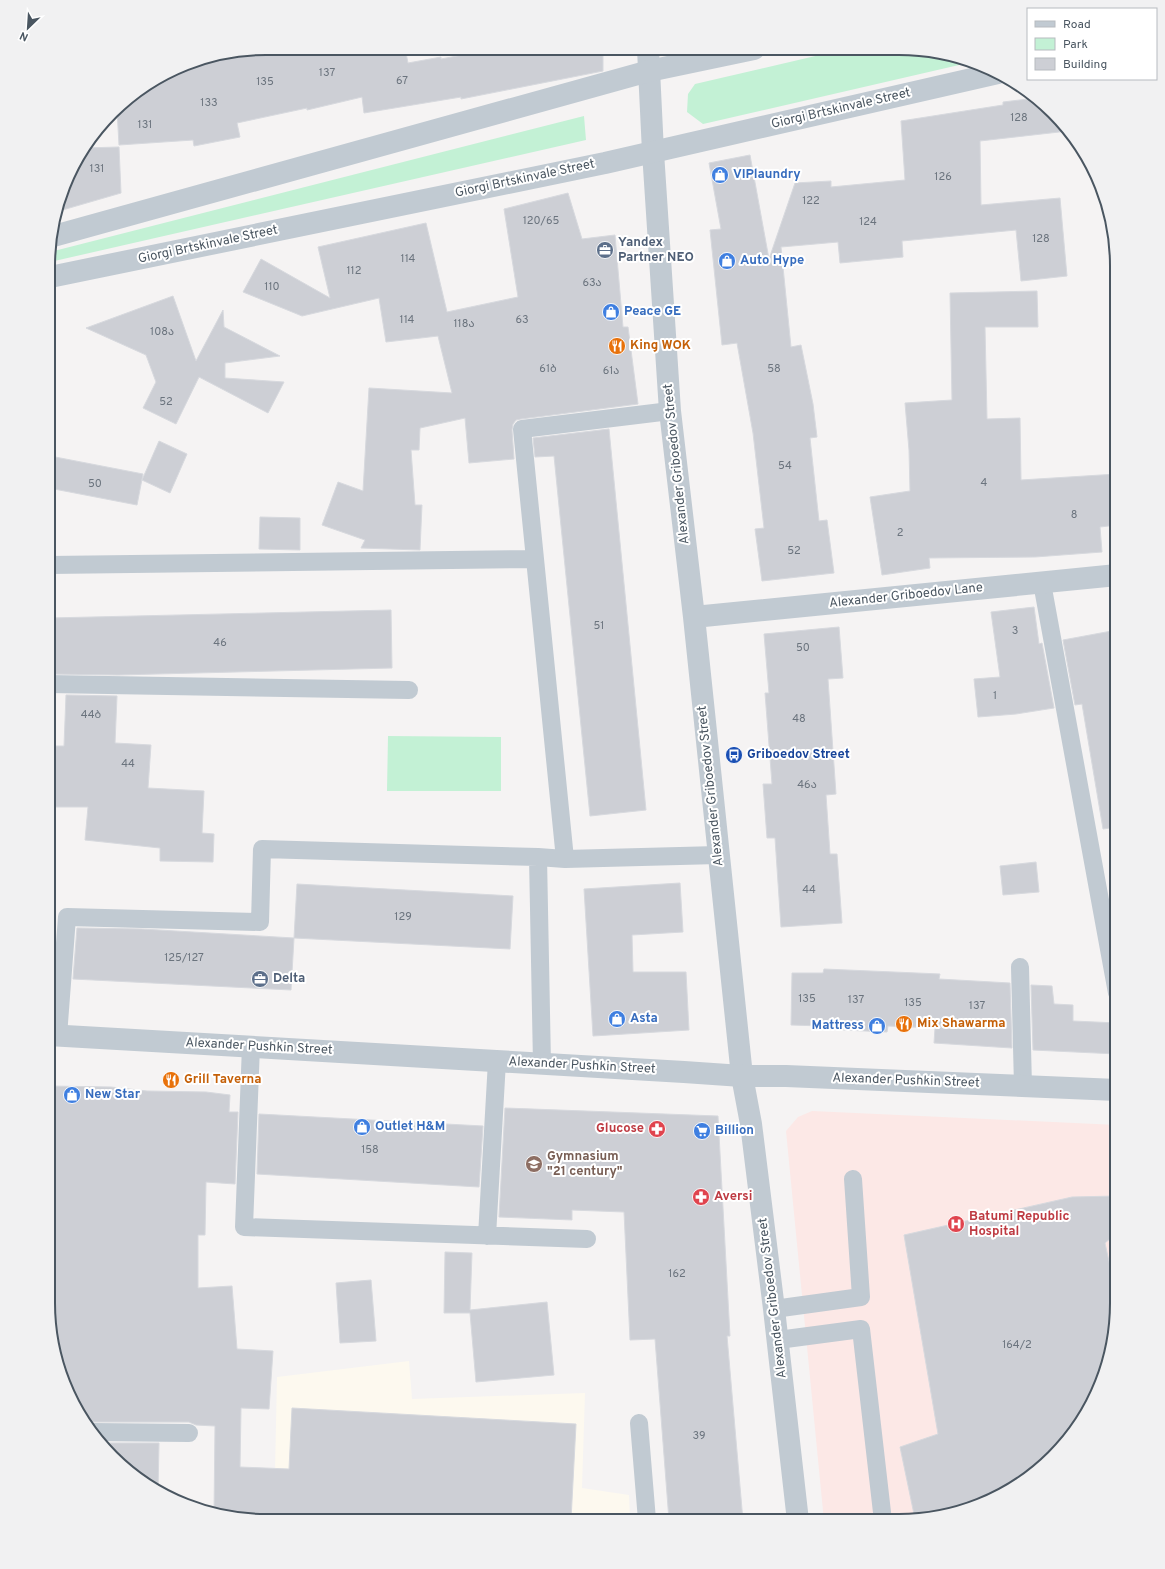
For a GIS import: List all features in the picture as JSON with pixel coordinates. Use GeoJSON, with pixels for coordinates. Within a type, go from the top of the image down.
{"type":"FeatureCollection","features":[{"type":"Feature","properties":{"kind":"street","name":"Alexander Griboedov Street"},"geometry":{"type":"LineString","coordinates":[[648,55],[670,411],[694,617],[742,1076],[751,1124],[778,1340],[797,1514]]}},
{"type":"Feature","properties":{"kind":"street"},"geometry":{"type":"LineString","coordinates":[[57,235],[649,71],[725,55]]}},
{"type":"Feature","properties":{"kind":"street","name":"Giorgi Brtskinvale Street"},"geometry":{"type":"LineString","coordinates":[[55,276],[653,152],[988,75]]}},
{"type":"Feature","properties":{"kind":"street","name":"Alexander Griboedov Lane"},"geometry":{"type":"LineString","coordinates":[[694,617],[1110,576]]}},
{"type":"Feature","properties":{"kind":"street","name":"Alexander Pushkin Street"},"geometry":{"type":"LineString","coordinates":[[55,1036],[251,1046],[742,1076],[786,1076],[1110,1090]]}},
{"type":"Feature","properties":{"kind":"lane"},"geometry":{"type":"LineString","coordinates":[[565,859],[522,429],[670,411]]}},
{"type":"Feature","properties":{"kind":"lane"},"geometry":{"type":"LineString","coordinates":[[55,565],[534,559]]}},
{"type":"Feature","properties":{"kind":"lane"},"geometry":{"type":"LineString","coordinates":[[1042,582],[1110,955]]}},
{"type":"Feature","properties":{"kind":"lane"},"geometry":{"type":"LineString","coordinates":[[55,684],[409,690]]}},
{"type":"Feature","properties":{"kind":"lane"},"geometry":{"type":"LineString","coordinates":[[55,1019],[67,917],[260,922],[262,849],[565,859],[718,855]]}},
{"type":"Feature","properties":{"kind":"lane"},"geometry":{"type":"LineString","coordinates":[[538,857],[542,1064]]}},
{"type":"Feature","properties":{"kind":"lane"},"geometry":{"type":"LineString","coordinates":[[1020,967],[1023,1086]]}},
{"type":"Feature","properties":{"kind":"lane"},"geometry":{"type":"LineString","coordinates":[[251,1046],[244,1227],[588,1239]]}},
{"type":"Feature","properties":{"kind":"lane"},"geometry":{"type":"LineString","coordinates":[[486,1236],[497,1061]]}},
{"type":"Feature","properties":{"kind":"lane"},"geometry":{"type":"LineString","coordinates":[[774,1308],[861,1297],[853,1179]]}},
{"type":"Feature","properties":{"kind":"lane"},"geometry":{"type":"LineString","coordinates":[[778,1340],[861,1329],[883,1514]]}},
{"type":"Feature","properties":{"kind":"lane"},"geometry":{"type":"LineString","coordinates":[[639,1423],[647,1514]]}},
{"type":"Feature","properties":{"kind":"lane"},"geometry":{"type":"LineString","coordinates":[[100,1432],[189,1433]]}},
{"type":"Feature","properties":{"kind":"shaded area","name":"Batumi Republic Hospital"},"geometry":{"type":"Polygon","coordinates":[[[812,1111],[1110,1125],[1110,1317],[1103,1358],[1094,1384],[1082,1408],[1058,1442],[1038,1462],[1004,1486],[967,1503],[940,1510],[913,1514],[823,1514],[786,1131],[798,1117],[812,1111]]]}},
{"type":"Feature","properties":{"kind":"shaded area"},"geometry":{"type":"Polygon","coordinates":[[[409,1361],[412,1399],[585,1393],[582,1488],[629,1495],[630,1514],[274,1514],[277,1377],[409,1361]]]}},
{"type":"Feature","properties":{"kind":"green space"},"geometry":{"type":"Polygon","coordinates":[[[820,55],[913,55],[962,64],[703,124],[687,112],[688,94],[695,84],[820,55]]]}},
{"type":"Feature","properties":{"kind":"green space"},"geometry":{"type":"Polygon","coordinates":[[[584,116],[586,140],[55,261],[55,251],[584,116]]]}},
{"type":"Feature","properties":{"kind":"green space"},"geometry":{"type":"Polygon","coordinates":[[[388,736],[501,737],[501,791],[387,791],[388,736]]]}},
{"type":"Feature","properties":{"kind":"building"},"geometry":{"type":"Polygon","coordinates":[[[252,55],[406,55],[408,63],[462,55],[603,55],[603,71],[461,99],[461,97],[364,113],[362,97],[307,110],[307,108],[237,123],[240,137],[194,146],[193,140],[119,145],[117,117],[127,107],[160,83],[198,66],[225,59],[252,55]]]}},
{"type":"Feature","properties":{"kind":"building"},"geometry":{"type":"Polygon","coordinates":[[[1027,99],[1038,107],[1061,132],[980,141],[981,205],[1060,198],[1067,276],[1021,281],[1016,230],[902,241],[903,257],[840,263],[838,242],[781,247],[791,347],[801,345],[813,404],[817,437],[810,438],[819,521],[827,520],[834,573],[762,581],[755,529],[764,528],[753,433],[737,343],[722,345],[710,230],[721,229],[709,163],[750,155],[769,259],[795,183],[831,181],[831,187],[905,180],[901,121],[1003,105],[1003,102],[1027,99]]]}},
{"type":"Feature","properties":{"kind":"building"},"geometry":{"type":"Polygon","coordinates":[[[119,147],[121,193],[62,210],[71,185],[83,160],[92,148],[119,147]]]}},
{"type":"Feature","properties":{"kind":"building"},"geometry":{"type":"Polygon","coordinates":[[[568,193],[582,239],[615,235],[623,327],[628,327],[638,404],[516,420],[513,424],[512,430],[514,459],[469,463],[465,418],[420,428],[419,450],[411,450],[415,505],[422,505],[420,550],[361,548],[365,540],[322,525],[338,482],[363,491],[369,388],[452,393],[438,336],[386,342],[379,298],[302,316],[243,292],[261,259],[330,298],[318,247],[426,223],[447,312],[518,297],[504,209],[568,193]]]}},
{"type":"Feature","properties":{"kind":"building"},"geometry":{"type":"Polygon","coordinates":[[[1037,291],[1038,327],[985,327],[987,419],[1020,418],[1021,480],[1110,474],[1110,526],[1100,527],[1102,552],[1035,557],[929,558],[930,568],[882,575],[870,497],[910,491],[909,450],[905,403],[952,400],[950,293],[1037,291]]]}},
{"type":"Feature","properties":{"kind":"building"},"geometry":{"type":"Polygon","coordinates":[[[173,296],[196,361],[223,310],[224,327],[280,356],[225,363],[225,378],[284,382],[268,413],[199,377],[176,424],[143,408],[156,382],[146,355],[86,328],[173,296]]]}},
{"type":"Feature","properties":{"kind":"building"},"geometry":{"type":"Polygon","coordinates":[[[609,429],[646,810],[590,816],[554,456],[535,457],[533,438],[609,429]]]}},
{"type":"Feature","properties":{"kind":"building"},"geometry":{"type":"Polygon","coordinates":[[[159,441],[187,454],[170,493],[142,480],[159,441]]]}},
{"type":"Feature","properties":{"kind":"building"},"geometry":{"type":"Polygon","coordinates":[[[55,457],[143,474],[137,505],[55,489],[55,457]]]}},
{"type":"Feature","properties":{"kind":"building"},"geometry":{"type":"Polygon","coordinates":[[[260,517],[300,518],[300,550],[259,549],[260,517]]]}},
{"type":"Feature","properties":{"kind":"building"},"geometry":{"type":"Polygon","coordinates":[[[1034,607],[1039,644],[1042,643],[1054,708],[1016,714],[978,717],[974,679],[1000,677],[991,612],[1034,607]]]}},
{"type":"Feature","properties":{"kind":"building"},"geometry":{"type":"Polygon","coordinates":[[[391,610],[392,668],[118,675],[55,674],[55,618],[391,610]]]}},
{"type":"Feature","properties":{"kind":"building"},"geometry":{"type":"Polygon","coordinates":[[[839,627],[843,678],[828,679],[836,794],[826,795],[830,854],[837,854],[842,923],[781,927],[775,838],[767,838],[763,784],[772,784],[765,693],[769,693],[764,634],[839,627]]]}},
{"type":"Feature","properties":{"kind":"building"},"geometry":{"type":"Polygon","coordinates":[[[1110,631],[1110,828],[1103,829],[1082,704],[1075,705],[1063,640],[1110,631]]]}},
{"type":"Feature","properties":{"kind":"building"},"geometry":{"type":"Polygon","coordinates":[[[66,695],[117,696],[115,743],[151,745],[148,788],[204,791],[202,833],[214,834],[213,862],[160,861],[160,848],[85,840],[88,807],[55,807],[55,746],[64,746],[66,695]]]}},
{"type":"Feature","properties":{"kind":"building"},"geometry":{"type":"Polygon","coordinates":[[[1036,862],[1039,892],[1003,895],[1000,866],[1036,862]]]}},
{"type":"Feature","properties":{"kind":"building"},"geometry":{"type":"Polygon","coordinates":[[[680,883],[683,932],[632,935],[633,972],[686,972],[689,1030],[593,1036],[584,889],[680,883]]]}},
{"type":"Feature","properties":{"kind":"building"},"geometry":{"type":"Polygon","coordinates":[[[297,884],[513,896],[510,949],[294,938],[297,884]]]}},
{"type":"Feature","properties":{"kind":"building"},"geometry":{"type":"Polygon","coordinates":[[[77,928],[142,929],[294,938],[291,990],[73,979],[77,928]]]}},
{"type":"Feature","properties":{"kind":"building"},"geometry":{"type":"Polygon","coordinates":[[[824,969],[940,974],[939,979],[1010,983],[1012,1048],[934,1043],[935,1028],[888,1026],[887,1032],[822,1029],[823,1026],[791,1025],[792,973],[823,973],[824,969]]]}},
{"type":"Feature","properties":{"kind":"building"},"geometry":{"type":"Polygon","coordinates":[[[1031,985],[1052,986],[1054,1004],[1073,1005],[1073,1021],[1110,1023],[1110,1054],[1033,1050],[1031,985]]]}},
{"type":"Feature","properties":{"kind":"building"},"geometry":{"type":"Polygon","coordinates":[[[55,1086],[111,1087],[147,1091],[206,1092],[230,1095],[229,1112],[238,1112],[235,1184],[206,1182],[205,1235],[198,1235],[198,1288],[232,1286],[237,1349],[273,1351],[269,1409],[241,1408],[240,1467],[289,1469],[292,1408],[576,1424],[571,1514],[252,1514],[214,1508],[215,1426],[196,1425],[189,1422],[92,1422],[83,1408],[71,1384],[62,1358],[55,1317],[55,1086]]]}},
{"type":"Feature","properties":{"kind":"building"},"geometry":{"type":"Polygon","coordinates":[[[505,1108],[718,1116],[730,1336],[727,1336],[742,1514],[669,1514],[655,1339],[630,1340],[624,1212],[572,1210],[572,1220],[499,1217],[505,1108]]]}},
{"type":"Feature","properties":{"kind":"building"},"geometry":{"type":"Polygon","coordinates":[[[259,1114],[483,1126],[479,1187],[257,1174],[259,1114]]]}},
{"type":"Feature","properties":{"kind":"building"},"geometry":{"type":"Polygon","coordinates":[[[1110,1196],[1110,1239],[1105,1243],[1110,1266],[1110,1317],[1103,1358],[1094,1384],[1082,1408],[1058,1442],[1038,1462],[1016,1478],[1004,1486],[967,1503],[940,1510],[914,1514],[900,1447],[938,1434],[904,1235],[1072,1197],[1110,1196]]]}},
{"type":"Feature","properties":{"kind":"building"},"geometry":{"type":"Polygon","coordinates":[[[445,1252],[472,1253],[470,1310],[547,1302],[554,1375],[476,1382],[470,1313],[444,1313],[445,1252]]]}},
{"type":"Feature","properties":{"kind":"building"},"geometry":{"type":"Polygon","coordinates":[[[371,1280],[376,1341],[340,1343],[336,1283],[371,1280]]]}},
{"type":"Feature","properties":{"kind":"building"},"geometry":{"type":"Polygon","coordinates":[[[108,1443],[159,1443],[158,1485],[127,1462],[108,1443]]]}},
{"type":"Feature","properties":{"kind":"place","name":"VIPlaundry"},"geometry":{"type":"Point","coordinates":[720,175]}},
{"type":"Feature","properties":{"kind":"place","name":"Yandex Partner NEO"},"geometry":{"type":"Point","coordinates":[605,250]}},
{"type":"Feature","properties":{"kind":"place","name":"Auto Hype"},"geometry":{"type":"Point","coordinates":[727,261]}},
{"type":"Feature","properties":{"kind":"place","name":"Peace GE"},"geometry":{"type":"Point","coordinates":[611,312]}},
{"type":"Feature","properties":{"kind":"place","name":"King WOK"},"geometry":{"type":"Point","coordinates":[617,346]}},
{"type":"Feature","properties":{"kind":"place","name":"Griboedov Street"},"geometry":{"type":"Point","coordinates":[734,755]}},
{"type":"Feature","properties":{"kind":"place","name":"Delta"},"geometry":{"type":"Point","coordinates":[260,979]}},
{"type":"Feature","properties":{"kind":"place","name":"Asta"},"geometry":{"type":"Point","coordinates":[617,1019]}},
{"type":"Feature","properties":{"kind":"place","name":"Mix Shawarma"},"geometry":{"type":"Point","coordinates":[904,1024]}},
{"type":"Feature","properties":{"kind":"place","name":"Mattress"},"geometry":{"type":"Point","coordinates":[877,1026]}},
{"type":"Feature","properties":{"kind":"place","name":"Grill Taverna"},"geometry":{"type":"Point","coordinates":[171,1080]}},
{"type":"Feature","properties":{"kind":"place","name":"New Star"},"geometry":{"type":"Point","coordinates":[72,1095]}},
{"type":"Feature","properties":{"kind":"place","name":"Outlet H&M"},"geometry":{"type":"Point","coordinates":[362,1127]}},
{"type":"Feature","properties":{"kind":"place","name":"Glucose"},"geometry":{"type":"Point","coordinates":[657,1129]}},
{"type":"Feature","properties":{"kind":"place","name":"Billion"},"geometry":{"type":"Point","coordinates":[702,1131]}},
{"type":"Feature","properties":{"kind":"place","name":"Gymnasium \"21 century\""},"geometry":{"type":"Point","coordinates":[534,1164]}},
{"type":"Feature","properties":{"kind":"place","name":"Aversi"},"geometry":{"type":"Point","coordinates":[701,1197]}},
{"type":"Feature","properties":{"kind":"place","name":"Batumi Republic Hospital"},"geometry":{"type":"Point","coordinates":[956,1224]}}]}
